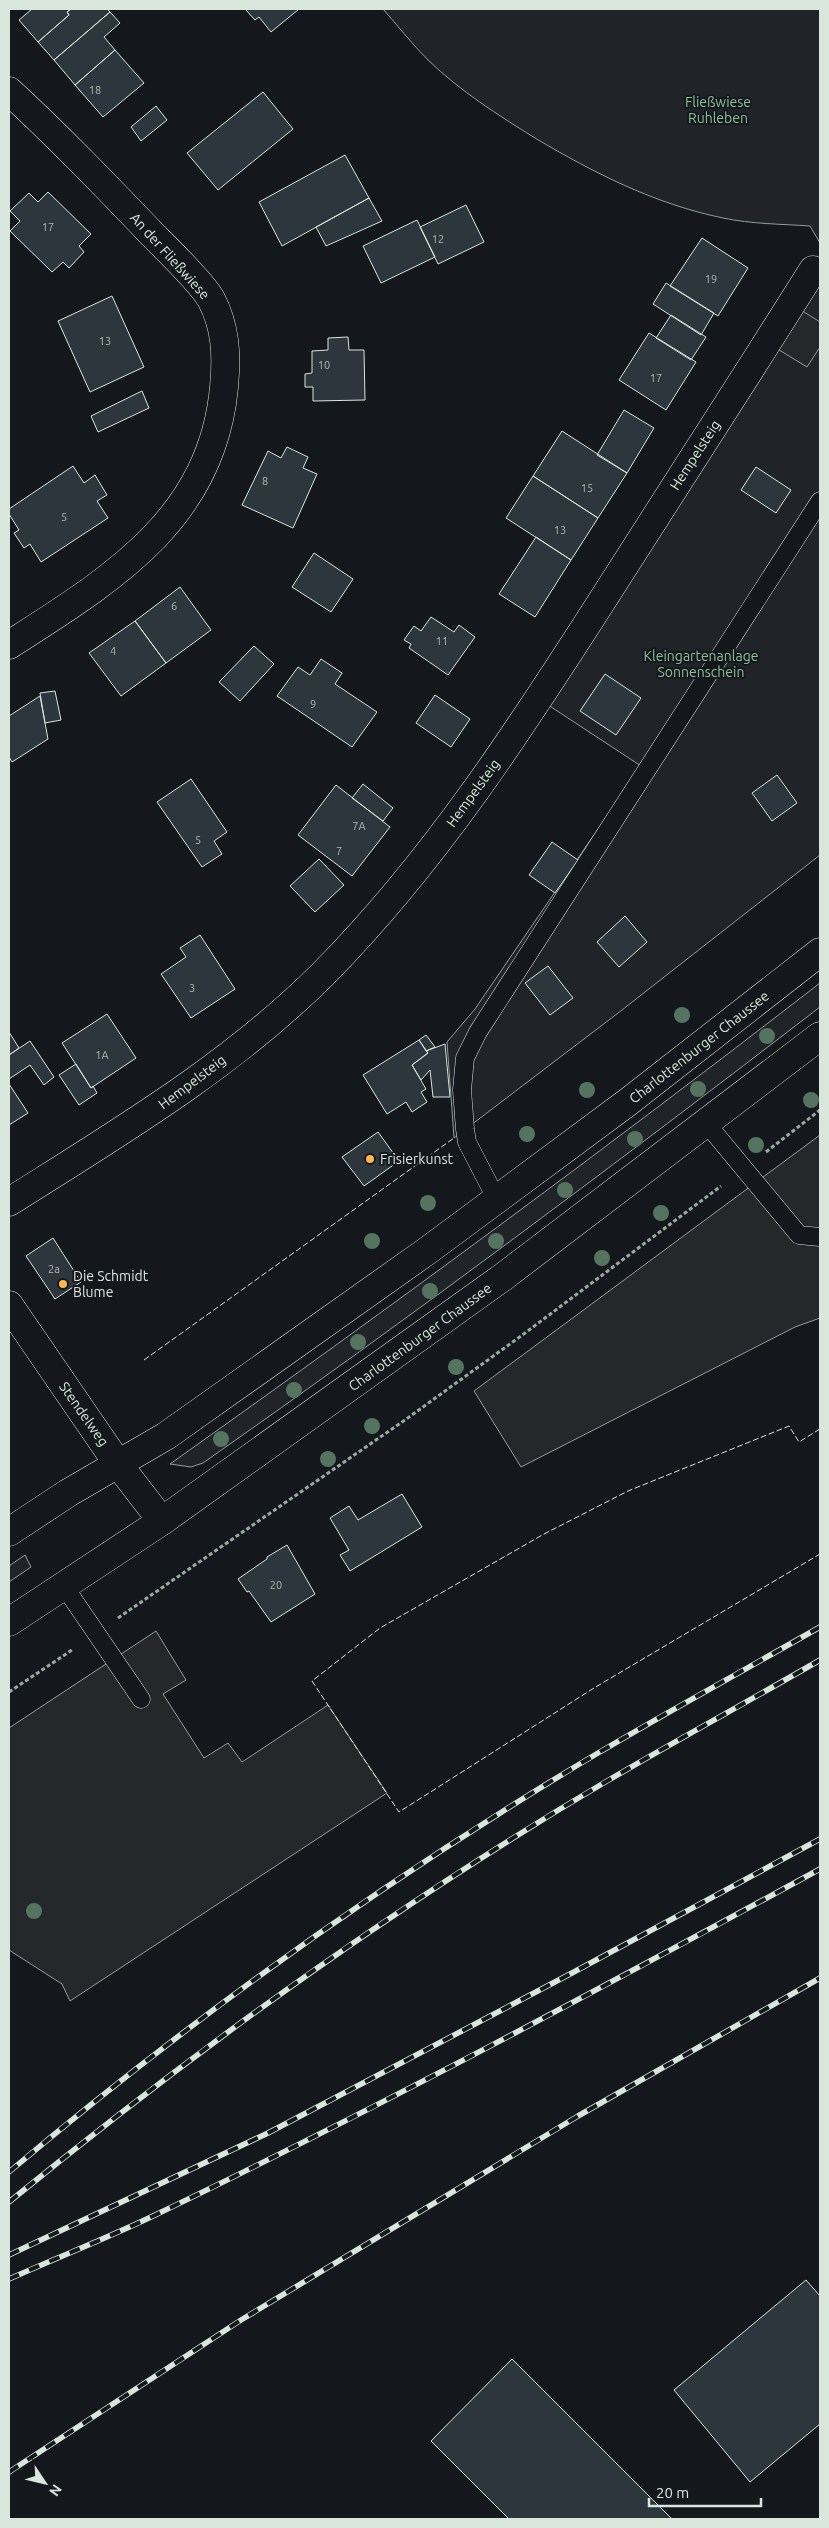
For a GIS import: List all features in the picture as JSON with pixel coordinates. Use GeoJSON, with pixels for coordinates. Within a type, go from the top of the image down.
{"type":"FeatureCollection","features":[{"type":"Feature","properties":{"kind":"street","name":"An der Fließwiese"},"geometry":{"type":"LineString","coordinates":[[9,91],[94,173],[210,298],[222,324],[225,348],[221,419],[209,455],[192,488],[169,520],[136,555],[105,582],[9,645]]}},
{"type":"Feature","properties":{"kind":"street","name":"Hempelsteig"},"geometry":{"type":"LineString","coordinates":[[9,1202],[149,1114],[250,1038],[320,976],[419,868],[540,699],[813,270]]}},
{"type":"Feature","properties":{"kind":"street","name":"Charlottenburger Chaussee"},"geometry":{"type":"LineString","coordinates":[[9,1532],[174,1431],[497,1200],[628,1102],[820,952]]}},
{"type":"Feature","properties":{"kind":"street","name":"Charlottenburger Chaussee"},"geometry":{"type":"LineString","coordinates":[[9,1622],[162,1521],[503,1277],[707,1124],[820,1036]]}},
{"type":"Feature","properties":{"kind":"street","name":"Stendelweg"},"geometry":{"type":"LineString","coordinates":[[9,1305],[118,1464],[162,1521]]}},
{"type":"Feature","properties":{"kind":"lane"},"geometry":{"type":"LineString","coordinates":[[497,1200],[467,1142],[462,1090],[465,1058],[478,1032],[820,501]]}},
{"type":"Feature","properties":{"kind":"lane"},"geometry":{"type":"LineString","coordinates":[[707,1124],[799,1235],[820,1237]]}},
{"type":"Feature","properties":{"kind":"lane"},"geometry":{"type":"LineString","coordinates":[[64,1586],[141,1699]]}},
{"type":"Feature","properties":{"kind":"path"},"geometry":{"type":"LineString","coordinates":[[143,1601],[514,1342],[820,1110]]}},
{"type":"Feature","properties":{"kind":"green space","name":"Fließwiese Ruhleben"},"geometry":{"type":"Polygon","coordinates":[[[383,9],[820,9],[820,243],[810,226],[744,222],[698,212],[649,196],[602,175],[535,138],[453,82],[422,54],[383,9]]]}},
{"type":"Feature","properties":{"kind":"green space","name":"Kleingartenanlage Sonnenschein"},"geometry":{"type":"Polygon","coordinates":[[[820,263],[820,855],[622,1010],[454,1138],[447,1042],[475,1009],[641,766],[539,699],[820,263]]]}},
{"type":"Feature","properties":{"kind":"green space"},"geometry":{"type":"Polygon","coordinates":[[[820,983],[820,1007],[514,1238],[359,1352],[203,1463],[191,1467],[170,1464],[498,1227],[820,983]]]}},
{"type":"Feature","properties":{"kind":"green space"},"geometry":{"type":"Polygon","coordinates":[[[25,1555],[31,1567],[9,1582],[9,1566],[25,1555]]]}},
{"type":"Feature","properties":{"kind":"shaded area"},"geometry":{"type":"Polygon","coordinates":[[[801,310],[820,322],[820,347],[807,367],[776,348],[801,310]]]}},
{"type":"Feature","properties":{"kind":"shaded area"},"geometry":{"type":"Polygon","coordinates":[[[820,1135],[820,1318],[795,1327],[521,1467],[474,1391],[820,1135]]]}},
{"type":"Feature","properties":{"kind":"shaded area"},"geometry":{"type":"Polygon","coordinates":[[[156,1631],[186,1680],[163,1694],[204,1758],[228,1743],[242,1762],[328,1705],[387,1793],[70,2001],[62,1984],[9,1950],[9,1728],[156,1631]]]}},
{"type":"Feature","properties":{"kind":"building"},"geometry":{"type":"Polygon","coordinates":[[[32,9],[71,9],[67,12],[69,15],[38,42],[19,20],[32,9]]]}},
{"type":"Feature","properties":{"kind":"building"},"geometry":{"type":"Polygon","coordinates":[[[71,9],[107,9],[110,12],[54,60],[38,42],[69,15],[67,12],[71,9]]]}},
{"type":"Feature","properties":{"kind":"building"},"geometry":{"type":"Polygon","coordinates":[[[245,9],[299,9],[271,32],[259,17],[255,20],[245,9]]]}},
{"type":"Feature","properties":{"kind":"building"},"geometry":{"type":"Polygon","coordinates":[[[110,12],[120,23],[104,37],[115,50],[75,85],[54,60],[110,12]]]}},
{"type":"Feature","properties":{"kind":"building"},"geometry":{"type":"Polygon","coordinates":[[[115,50],[144,83],[103,117],[75,85],[115,50]]]}},
{"type":"Feature","properties":{"kind":"building"},"geometry":{"type":"Polygon","coordinates":[[[263,92],[293,129],[218,190],[187,153],[263,92]]]}},
{"type":"Feature","properties":{"kind":"building"},"geometry":{"type":"Polygon","coordinates":[[[156,106],[167,120],[141,141],[131,127],[156,106]]]}},
{"type":"Feature","properties":{"kind":"building"},"geometry":{"type":"Polygon","coordinates":[[[345,155],[369,198],[282,246],[259,202],[345,155]]]}},
{"type":"Feature","properties":{"kind":"building"},"geometry":{"type":"Polygon","coordinates":[[[48,192],[91,234],[79,246],[84,252],[69,268],[63,262],[52,272],[10,231],[20,221],[10,211],[29,193],[38,202],[48,192]]]}},
{"type":"Feature","properties":{"kind":"building"},"geometry":{"type":"Polygon","coordinates":[[[369,198],[382,221],[326,246],[316,227],[369,198]]]}},
{"type":"Feature","properties":{"kind":"building"},"geometry":{"type":"Polygon","coordinates":[[[466,205],[484,242],[438,264],[420,227],[466,205]]]}},
{"type":"Feature","properties":{"kind":"building"},"geometry":{"type":"Polygon","coordinates":[[[417,220],[435,257],[381,283],[363,246],[417,220]]]}},
{"type":"Feature","properties":{"kind":"building"},"geometry":{"type":"Polygon","coordinates":[[[702,238],[748,268],[718,316],[670,286],[702,238]]]}},
{"type":"Feature","properties":{"kind":"building"},"geometry":{"type":"Polygon","coordinates":[[[666,283],[714,313],[701,335],[653,304],[666,283]]]}},
{"type":"Feature","properties":{"kind":"building"},"geometry":{"type":"Polygon","coordinates":[[[112,296],[144,367],[90,392],[58,321],[112,296]]]}},
{"type":"Feature","properties":{"kind":"building"},"geometry":{"type":"Polygon","coordinates":[[[671,315],[706,337],[691,360],[656,338],[671,315]]]}},
{"type":"Feature","properties":{"kind":"building"},"geometry":{"type":"Polygon","coordinates":[[[649,333],[696,362],[666,410],[619,380],[649,333]]]}},
{"type":"Feature","properties":{"kind":"building"},"geometry":{"type":"Polygon","coordinates":[[[348,337],[349,350],[364,350],[365,400],[313,401],[313,387],[305,387],[305,374],[312,373],[312,351],[328,350],[328,338],[348,337]]]}},
{"type":"Feature","properties":{"kind":"building"},"geometry":{"type":"Polygon","coordinates":[[[142,391],[149,408],[98,432],[91,416],[142,391]]]}},
{"type":"Feature","properties":{"kind":"building"},"geometry":{"type":"Polygon","coordinates":[[[624,410],[654,428],[627,473],[597,455],[624,410]]]}},
{"type":"Feature","properties":{"kind":"building"},"geometry":{"type":"Polygon","coordinates":[[[562,431],[627,473],[598,518],[533,476],[562,431]]]}},
{"type":"Feature","properties":{"kind":"building"},"geometry":{"type":"Polygon","coordinates":[[[287,447],[308,457],[303,468],[317,474],[293,528],[242,505],[268,451],[281,458],[287,447]]]}},
{"type":"Feature","properties":{"kind":"building"},"geometry":{"type":"Polygon","coordinates":[[[73,466],[84,483],[95,475],[107,495],[97,501],[108,518],[41,562],[30,544],[24,548],[14,533],[19,530],[9,514],[9,509],[73,466]]]}},
{"type":"Feature","properties":{"kind":"building"},"geometry":{"type":"Polygon","coordinates":[[[756,467],[791,490],[776,513],[741,490],[756,467]]]}},
{"type":"Feature","properties":{"kind":"building"},"geometry":{"type":"Polygon","coordinates":[[[533,476],[598,518],[571,560],[506,518],[533,476]]]}},
{"type":"Feature","properties":{"kind":"building"},"geometry":{"type":"Polygon","coordinates":[[[536,537],[571,560],[535,617],[499,594],[536,537]]]}},
{"type":"Feature","properties":{"kind":"building"},"geometry":{"type":"Polygon","coordinates":[[[314,553],[353,579],[331,612],[292,587],[314,553]]]}},
{"type":"Feature","properties":{"kind":"building"},"geometry":{"type":"Polygon","coordinates":[[[180,587],[211,630],[166,663],[135,621],[180,587]]]}},
{"type":"Feature","properties":{"kind":"building"},"geometry":{"type":"Polygon","coordinates":[[[431,617],[454,632],[459,625],[475,637],[448,675],[409,648],[411,644],[404,640],[414,626],[421,631],[431,617]]]}},
{"type":"Feature","properties":{"kind":"building"},"geometry":{"type":"Polygon","coordinates":[[[135,621],[166,663],[121,696],[89,653],[135,621]]]}},
{"type":"Feature","properties":{"kind":"building"},"geometry":{"type":"Polygon","coordinates":[[[254,646],[274,664],[240,701],[219,682],[254,646]]]}},
{"type":"Feature","properties":{"kind":"building"},"geometry":{"type":"Polygon","coordinates":[[[321,659],[342,673],[335,684],[377,712],[352,747],[277,696],[298,667],[310,675],[321,659]]]}},
{"type":"Feature","properties":{"kind":"building"},"geometry":{"type":"Polygon","coordinates":[[[605,674],[641,698],[616,735],[580,711],[605,674]]]}},
{"type":"Feature","properties":{"kind":"building"},"geometry":{"type":"Polygon","coordinates":[[[55,691],[61,720],[45,723],[40,693],[55,691]]]}},
{"type":"Feature","properties":{"kind":"building"},"geometry":{"type":"Polygon","coordinates":[[[435,695],[470,719],[451,747],[416,723],[435,695]]]}},
{"type":"Feature","properties":{"kind":"building"},"geometry":{"type":"Polygon","coordinates":[[[40,696],[48,739],[12,762],[9,757],[9,716],[40,696]]]}},
{"type":"Feature","properties":{"kind":"building"},"geometry":{"type":"Polygon","coordinates":[[[777,775],[797,803],[772,821],[752,793],[777,775]]]}},
{"type":"Feature","properties":{"kind":"building"},"geometry":{"type":"Polygon","coordinates":[[[191,779],[227,832],[214,841],[222,854],[202,867],[157,802],[191,779]]]}},
{"type":"Feature","properties":{"kind":"building"},"geometry":{"type":"Polygon","coordinates":[[[363,784],[393,808],[383,821],[352,798],[363,784]]]}},
{"type":"Feature","properties":{"kind":"building"},"geometry":{"type":"Polygon","coordinates":[[[336,785],[390,827],[352,876],[298,835],[336,785]]]}},
{"type":"Feature","properties":{"kind":"building"},"geometry":{"type":"Polygon","coordinates":[[[552,842],[578,860],[555,893],[529,875],[552,842]]]}},
{"type":"Feature","properties":{"kind":"building"},"geometry":{"type":"Polygon","coordinates":[[[319,859],[344,885],[315,912],[290,886],[319,859]]]}},
{"type":"Feature","properties":{"kind":"building"},"geometry":{"type":"Polygon","coordinates":[[[625,916],[647,942],[619,967],[597,942],[625,916]]]}},
{"type":"Feature","properties":{"kind":"building"},"geometry":{"type":"Polygon","coordinates":[[[200,935],[235,989],[191,1018],[161,974],[186,957],[180,948],[200,935]]]}},
{"type":"Feature","properties":{"kind":"building"},"geometry":{"type":"Polygon","coordinates":[[[548,966],[573,998],[550,1015],[525,983],[548,966]]]}},
{"type":"Feature","properties":{"kind":"building"},"geometry":{"type":"Polygon","coordinates":[[[107,1014],[136,1058],[91,1088],[62,1043],[107,1014]]]}},
{"type":"Feature","properties":{"kind":"building"},"geometry":{"type":"Polygon","coordinates":[[[9,1032],[19,1048],[9,1055],[9,1032]]]}},
{"type":"Feature","properties":{"kind":"building"},"geometry":{"type":"Polygon","coordinates":[[[426,1035],[435,1047],[426,1051],[419,1040],[426,1035]]]}},
{"type":"Feature","properties":{"kind":"building"},"geometry":{"type":"Polygon","coordinates":[[[419,1040],[428,1053],[412,1065],[426,1089],[421,1092],[427,1102],[412,1112],[406,1102],[387,1114],[363,1075],[419,1040]]]}},
{"type":"Feature","properties":{"kind":"building"},"geometry":{"type":"Polygon","coordinates":[[[30,1041],[54,1077],[44,1085],[30,1065],[9,1079],[9,1055],[30,1041]]]}},
{"type":"Feature","properties":{"kind":"building"},"geometry":{"type":"Polygon","coordinates":[[[445,1044],[450,1097],[433,1097],[430,1070],[421,1080],[412,1065],[428,1053],[426,1051],[445,1044]]]}},
{"type":"Feature","properties":{"kind":"building"},"geometry":{"type":"Polygon","coordinates":[[[76,1064],[91,1088],[93,1086],[97,1093],[79,1105],[59,1075],[76,1064]]]}},
{"type":"Feature","properties":{"kind":"building"},"geometry":{"type":"Polygon","coordinates":[[[9,1084],[28,1113],[9,1125],[9,1084]]]}},
{"type":"Feature","properties":{"kind":"building","name":"Frisierkunst"},"geometry":{"type":"Polygon","coordinates":[[[378,1132],[399,1161],[364,1186],[342,1157],[378,1132]]]}},
{"type":"Feature","properties":{"kind":"building"},"geometry":{"type":"Polygon","coordinates":[[[53,1238],[81,1282],[55,1299],[26,1256],[53,1238]]]}},
{"type":"Feature","properties":{"kind":"building"},"geometry":{"type":"Polygon","coordinates":[[[402,1494],[422,1527],[350,1571],[340,1555],[349,1550],[330,1518],[349,1506],[358,1520],[402,1494]]]}},
{"type":"Feature","properties":{"kind":"building"},"geometry":{"type":"Polygon","coordinates":[[[287,1545],[315,1594],[271,1622],[238,1579],[267,1559],[267,1557],[287,1545]]]}},
{"type":"Feature","properties":{"kind":"building"},"geometry":{"type":"Polygon","coordinates":[[[806,2280],[820,2296],[820,2424],[750,2482],[674,2390],[806,2280]]]}},
{"type":"Feature","properties":{"kind":"building"},"geometry":{"type":"Polygon","coordinates":[[[512,2359],[672,2519],[509,2519],[431,2441],[512,2359]]]}},
{"type":"Feature","properties":{"kind":"railway"},"geometry":{"type":"LineString","coordinates":[[9,2172],[150,2058],[295,1950],[369,1899],[521,1800],[598,1753],[820,1627]]}},
{"type":"Feature","properties":{"kind":"railway"},"geometry":{"type":"LineString","coordinates":[[9,2202],[152,2089],[226,2034],[300,1980],[451,1877],[607,1781],[820,1660]]}},
{"type":"Feature","properties":{"kind":"railway"},"geometry":{"type":"LineString","coordinates":[[9,2255],[268,2133],[572,1973],[820,1839]]}},
{"type":"Feature","properties":{"kind":"railway"},"geometry":{"type":"LineString","coordinates":[[9,2279],[151,2217],[320,2134],[571,2003],[820,1869]]}},
{"type":"Feature","properties":{"kind":"railway"},"geometry":{"type":"LineString","coordinates":[[9,2472],[241,2320],[578,2116],[820,1978]]}},
{"type":"Feature","properties":{"kind":"fence"},"geometry":{"type":"LineString","coordinates":[[144,1360],[454,1138]]}},
{"type":"Feature","properties":{"kind":"fence"},"geometry":{"type":"LineString","coordinates":[[820,1429],[799,1442],[789,1426],[628,1491],[544,1534],[380,1628],[312,1681],[399,1812],[594,1688],[820,1554]]}},
{"type":"Feature","properties":{"kind":"place","name":"Frisierkunst"},"geometry":{"type":"Point","coordinates":[370,1159]}},
{"type":"Feature","properties":{"kind":"place","name":"Die Schmidt Blume"},"geometry":{"type":"Point","coordinates":[63,1284]}}]}
